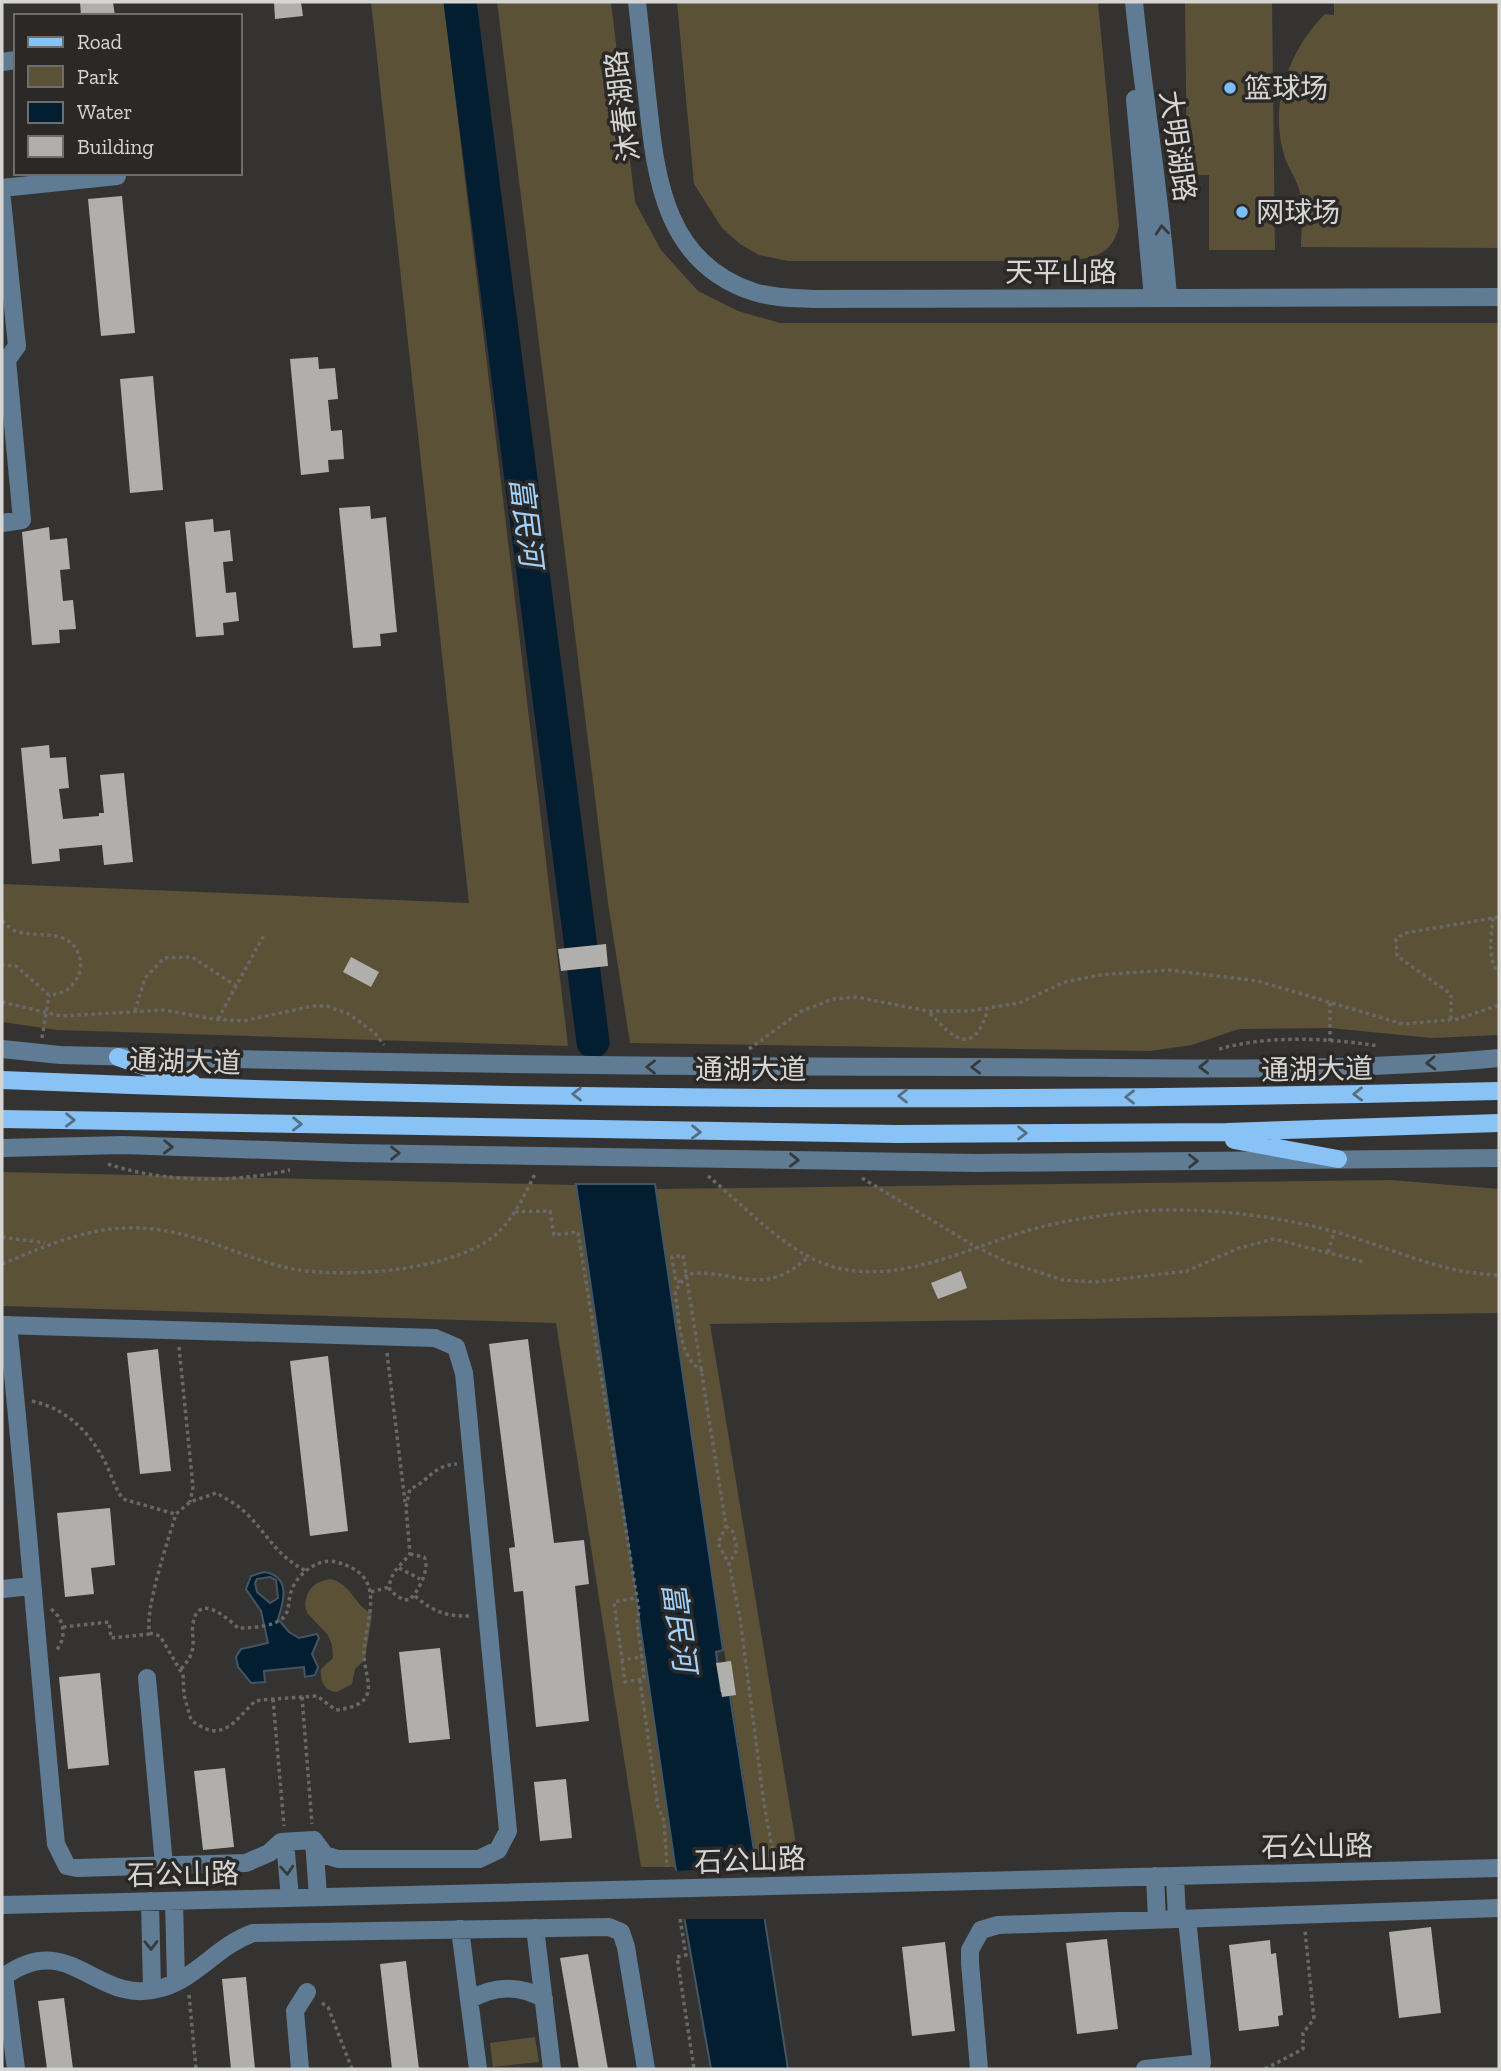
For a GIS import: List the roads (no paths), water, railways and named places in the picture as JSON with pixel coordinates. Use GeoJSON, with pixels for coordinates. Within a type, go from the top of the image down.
{"type":"FeatureCollection","features":[{"type":"Feature","properties":{"kind":"main road"},"geometry":{"type":"LineString","coordinates":[[118,1057],[209,1089]]}},
{"type":"Feature","properties":{"kind":"main road","name":"通湖大道"},"geometry":{"type":"LineString","coordinates":[[2,1080],[209,1089],[592,1095],[1220,1097],[1499,1091]]}},
{"type":"Feature","properties":{"kind":"main road"},"geometry":{"type":"LineString","coordinates":[[2,1119],[776,1133],[1196,1133],[1499,1123]]}},
{"type":"Feature","properties":{"kind":"main road"},"geometry":{"type":"LineString","coordinates":[[1196,1133],[1338,1159]]}},
{"type":"Feature","properties":{"kind":"street","name":"沐春湖路"},"geometry":{"type":"LineString","coordinates":[[637,2],[652,148],[669,203]]}},
{"type":"Feature","properties":{"kind":"street","name":"沐春湖路"},"geometry":{"type":"LineString","coordinates":[[648,2],[669,203]]}},
{"type":"Feature","properties":{"kind":"street","name":"大明湖路"},"geometry":{"type":"LineString","coordinates":[[1126,2],[1160,292]]}},
{"type":"Feature","properties":{"kind":"street","name":"大明湖路"},"geometry":{"type":"LineString","coordinates":[[1135,2],[1142,81],[1155,155],[1160,292]]}},
{"type":"Feature","properties":{"kind":"street"},"geometry":{"type":"LineString","coordinates":[[2,188],[117,175]]}},
{"type":"Feature","properties":{"kind":"street"},"geometry":{"type":"LineString","coordinates":[[2,200],[17,346],[6,360],[23,520],[2,523]]}},
{"type":"Feature","properties":{"kind":"street","name":"天平山路"},"geometry":{"type":"LineString","coordinates":[[669,203],[707,251],[744,275],[767,284],[790,287],[1499,297]]}},
{"type":"Feature","properties":{"kind":"street","name":"天平山路"},"geometry":{"type":"LineString","coordinates":[[1160,292],[1499,286]]}},
{"type":"Feature","properties":{"kind":"street"},"geometry":{"type":"LineString","coordinates":[[2,1049],[118,1057],[548,1067],[1186,1067],[1430,1064],[1499,1058]]}},
{"type":"Feature","properties":{"kind":"street"},"geometry":{"type":"LineString","coordinates":[[2,1148],[123,1146],[351,1153],[977,1163],[1499,1158]]}},
{"type":"Feature","properties":{"kind":"street"},"geometry":{"type":"LineString","coordinates":[[5,1325],[435,1338],[456,1348],[463,1366],[509,1814],[505,1843],[488,1856],[479,1859],[368,1861],[331,1857],[314,1840],[285,1842],[258,1859],[246,1863],[77,1868],[67,1866],[58,1853],[32,1586],[30,1536],[16,1397],[5,1325]]}},
{"type":"Feature","properties":{"kind":"street"},"geometry":{"type":"LineString","coordinates":[[2,1589],[32,1586]]}},
{"type":"Feature","properties":{"kind":"street"},"geometry":{"type":"LineString","coordinates":[[147,1678],[164,1865]]}},
{"type":"Feature","properties":{"kind":"street"},"geometry":{"type":"LineString","coordinates":[[314,1840],[318,1897]]}},
{"type":"Feature","properties":{"kind":"street"},"geometry":{"type":"LineString","coordinates":[[285,1842],[290,1898]]}},
{"type":"Feature","properties":{"kind":"street","name":"石公山路"},"geometry":{"type":"LineString","coordinates":[[2,1905],[1499,1868]]}},
{"type":"Feature","properties":{"kind":"street"},"geometry":{"type":"LineString","coordinates":[[1155,1876],[1157,1920]]}},
{"type":"Feature","properties":{"kind":"street"},"geometry":{"type":"LineString","coordinates":[[1145,2069],[1202,2063],[1175,1876]]}},
{"type":"Feature","properties":{"kind":"street"},"geometry":{"type":"LineString","coordinates":[[174,1901],[182,1978]]}},
{"type":"Feature","properties":{"kind":"street"},"geometry":{"type":"LineString","coordinates":[[150,1902],[152,1989]]}},
{"type":"Feature","properties":{"kind":"street"},"geometry":{"type":"LineString","coordinates":[[979,2069],[970,1950],[981,1930],[998,1925],[1499,1908]]}},
{"type":"Feature","properties":{"kind":"street"},"geometry":{"type":"LineString","coordinates":[[16,2069],[3,1977],[32,1961],[48,1959],[72,1964],[113,1988],[152,1989],[182,1978],[230,1941],[253,1933],[609,1927],[621,1932],[646,2069]]}},
{"type":"Feature","properties":{"kind":"street"},"geometry":{"type":"LineString","coordinates":[[535,1928],[552,2069]]}},
{"type":"Feature","properties":{"kind":"street"},"geometry":{"type":"LineString","coordinates":[[460,1929],[478,2069]]}},
{"type":"Feature","properties":{"kind":"street"},"geometry":{"type":"LineString","coordinates":[[469,2000],[483,1992],[506,1988],[529,1991],[544,1999]]}},
{"type":"Feature","properties":{"kind":"street"},"geometry":{"type":"LineString","coordinates":[[300,2069],[295,2011],[307,1992]]}},
{"type":"Feature","properties":{"kind":"water"},"geometry":{"type":"Polygon","coordinates":[[[576,1184],[655,1184],[723,1650],[716,1652],[721,1691],[729,1690],[788,2069],[711,2069],[675,1865],[576,1184]]]}},
{"type":"Feature","properties":{"kind":"water"},"geometry":{"type":"Polygon","coordinates":[[[264,1572],[278,1578],[282,1584],[283,1597],[278,1619],[289,1632],[299,1638],[317,1634],[319,1638],[312,1654],[318,1667],[315,1675],[305,1677],[304,1667],[264,1671],[265,1682],[251,1683],[238,1667],[236,1657],[241,1649],[268,1643],[261,1611],[246,1589],[251,1576],[264,1572]],[[270,1577],[257,1579],[255,1583],[257,1592],[270,1603],[278,1598],[276,1580],[270,1577]]]}},
{"type":"Feature","properties":{"kind":"waterway","name":"富民河"},"geometry":{"type":"LineString","coordinates":[[460,2],[593,1042]]}},
{"type":"Feature","properties":{"kind":"place","name":"篮球场"},"geometry":{"type":"Point","coordinates":[1230,88]}},
{"type":"Feature","properties":{"kind":"place","name":"网球场"},"geometry":{"type":"Point","coordinates":[1242,212]}}]}
